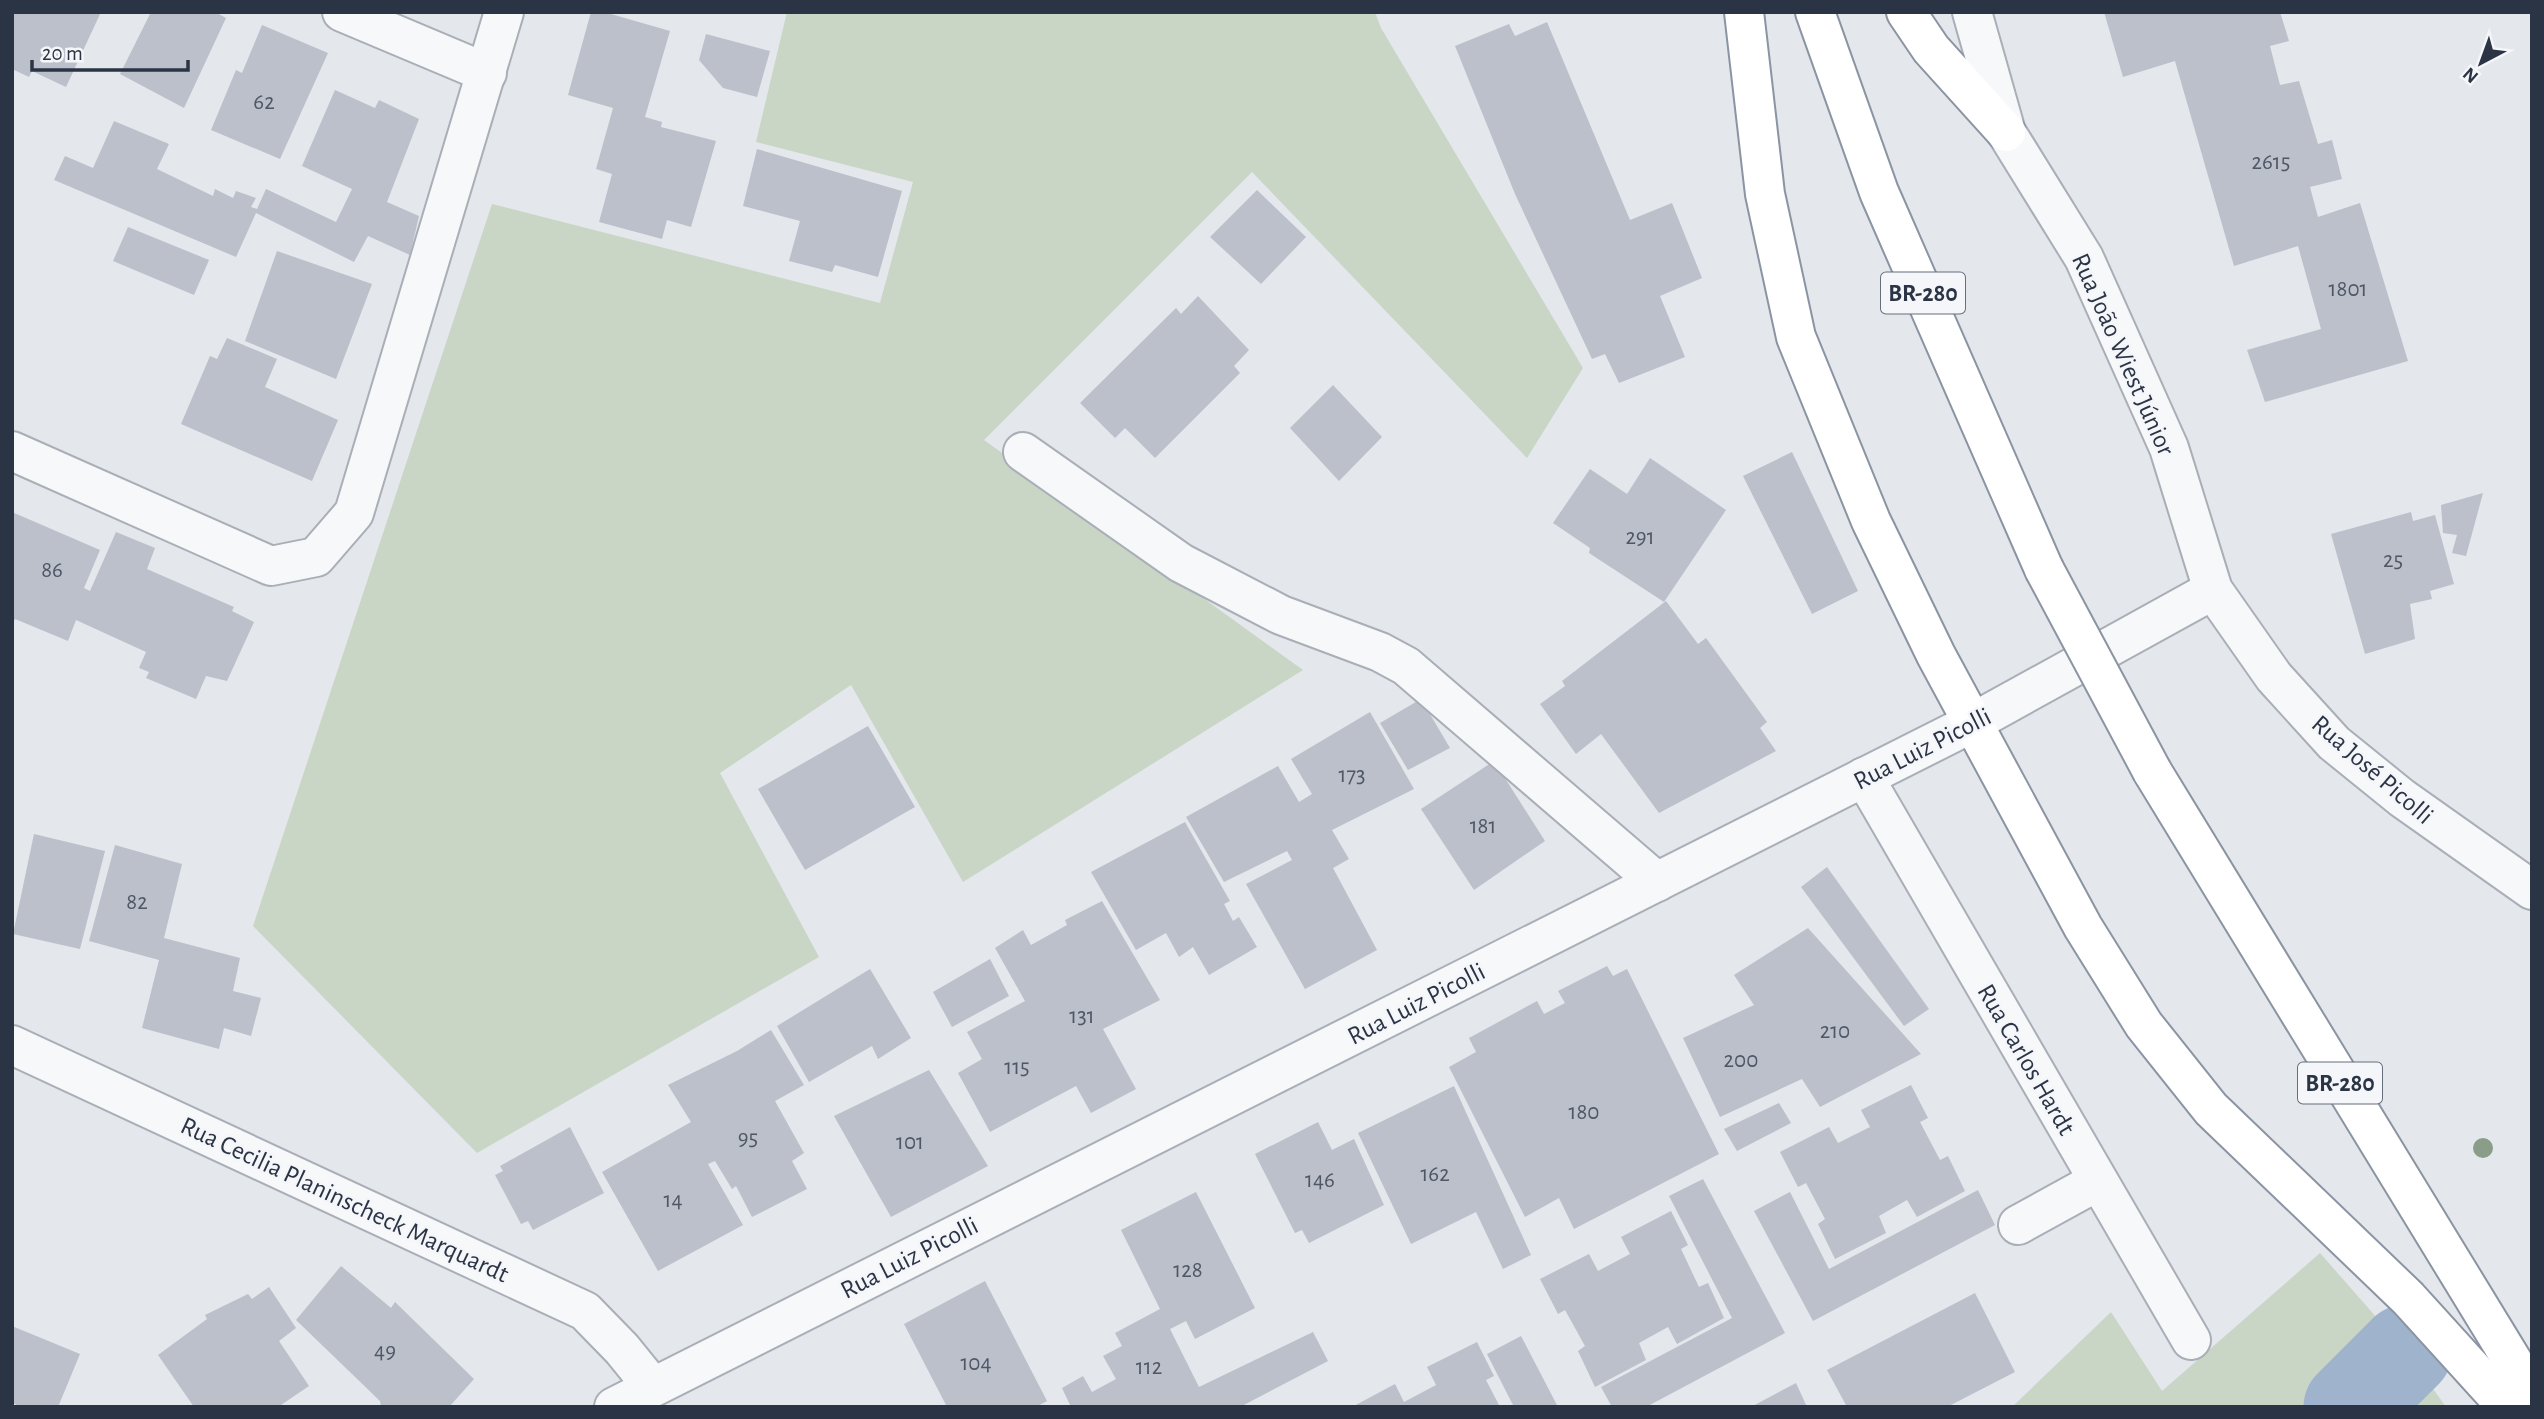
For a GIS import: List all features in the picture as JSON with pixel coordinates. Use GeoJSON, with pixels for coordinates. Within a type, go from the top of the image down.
{"type":"FeatureCollection","features":[{"type":"Feature","properties":{"kind":"highway"},"geometry":{"type":"LineString","coordinates":[[1744,12],[1765,194],[1796,337],[1871,521],[1972,723],[2083,927],[2144,1025],[2211,1109],[2408,1298],[2507,1407]]}},
{"type":"Feature","properties":{"kind":"highway","name":"BR-280"},"geometry":{"type":"LineString","coordinates":[[1815,12],[1879,192],[2044,569],[2152,771],[2532,1393]]}},
{"type":"Feature","properties":{"kind":"highway"},"geometry":{"type":"LineString","coordinates":[[1906,12],[1931,49],[2006,132]]}},
{"type":"Feature","properties":{"kind":"street"},"geometry":{"type":"LineString","coordinates":[[342,12],[487,73]]}},
{"type":"Feature","properties":{"kind":"street"},"geometry":{"type":"LineString","coordinates":[[12,451],[271,566],[316,557],[354,513],[457,178],[504,12]]}},
{"type":"Feature","properties":{"kind":"street","name":"Rua João Wiest Júnior"},"geometry":{"type":"LineString","coordinates":[[1972,12],[2006,132],[2084,258],[2169,448],[2213,590]]}},
{"type":"Feature","properties":{"kind":"street"},"geometry":{"type":"LineString","coordinates":[[1023,452],[1181,563],[1281,615],[1380,652],[1406,666],[1657,882]]}},
{"type":"Feature","properties":{"kind":"street","name":"Rua Luiz Picolli"},"geometry":{"type":"LineString","coordinates":[[614,1407],[1972,723],[2213,590]]}},
{"type":"Feature","properties":{"kind":"street","name":"Rua José Picolli"},"geometry":{"type":"LineString","coordinates":[[2213,590],[2274,677],[2334,743],[2413,806],[2532,890]]}},
{"type":"Feature","properties":{"kind":"street","name":"Rua Carlos Hardt"},"geometry":{"type":"LineString","coordinates":[[1864,777],[2191,1339]]}},
{"type":"Feature","properties":{"kind":"street","name":"Rua Cecilia Planinscheck Marquardt"},"geometry":{"type":"LineString","coordinates":[[12,1045],[586,1311],[652,1386]]}},
{"type":"Feature","properties":{"kind":"street"},"geometry":{"type":"LineString","coordinates":[[2018,1224],[2098,1181]]}},
{"type":"Feature","properties":{"kind":"green space"},"geometry":{"type":"Polygon","coordinates":[[[787,12],[1375,12],[1381,28],[1583,368],[1527,458],[1252,172],[984,440],[1303,670],[963,882],[851,685],[720,773],[819,957],[477,1153],[253,926],[492,204],[880,303],[913,182],[756,142],[787,12]]]}},
{"type":"Feature","properties":{"kind":"green space"},"geometry":{"type":"Polygon","coordinates":[[[2320,1253],[2406,1351],[2446,1407],[2012,1407],[2111,1312],[2162,1391],[2320,1253]]]}},
{"type":"Feature","properties":{"kind":"building"},"geometry":{"type":"Polygon","coordinates":[[[12,12],[101,12],[66,87],[32,71],[29,77],[12,69],[12,12]]]}},
{"type":"Feature","properties":{"kind":"building"},"geometry":{"type":"Polygon","coordinates":[[[151,12],[215,12],[226,18],[184,108],[120,74],[151,12]]]}},
{"type":"Feature","properties":{"kind":"building"},"geometry":{"type":"Polygon","coordinates":[[[591,12],[604,12],[670,31],[645,117],[662,122],[661,127],[716,141],[691,227],[667,220],[662,239],[599,222],[612,174],[596,169],[613,108],[568,95],[591,12]]]}},
{"type":"Feature","properties":{"kind":"building"},"geometry":{"type":"Polygon","coordinates":[[[2104,12],[2280,12],[2289,41],[2270,46],[2280,85],[2299,81],[2318,144],[2332,140],[2342,179],[2310,187],[2318,217],[2360,203],[2408,361],[2265,402],[2247,350],[2321,329],[2298,246],[2234,266],[2175,61],[2123,77],[2104,12]]]}},
{"type":"Feature","properties":{"kind":"building"},"geometry":{"type":"Polygon","coordinates":[[[1547,22],[1630,220],[1672,203],[1702,278],[1660,296],[1685,357],[1619,383],[1605,354],[1592,359],[1515,194],[1455,46],[1509,24],[1515,36],[1547,22]]]}},
{"type":"Feature","properties":{"kind":"building"},"geometry":{"type":"Polygon","coordinates":[[[262,25],[328,53],[280,159],[211,130],[236,70],[242,73],[262,25]]]}},
{"type":"Feature","properties":{"kind":"building"},"geometry":{"type":"Polygon","coordinates":[[[706,34],[770,51],[757,97],[723,88],[699,60],[706,34]]]}},
{"type":"Feature","properties":{"kind":"building"},"geometry":{"type":"Polygon","coordinates":[[[335,90],[375,108],[379,100],[419,119],[387,202],[419,216],[410,255],[368,236],[354,262],[256,213],[236,257],[54,180],[65,156],[93,168],[114,121],[169,144],[157,169],[213,196],[215,189],[233,198],[236,191],[256,198],[251,207],[257,209],[266,189],[336,222],[352,189],[302,166],[335,90]]]}},
{"type":"Feature","properties":{"kind":"building"},"geometry":{"type":"Polygon","coordinates":[[[757,149],[902,191],[878,277],[835,265],[832,272],[789,261],[800,221],[743,206],[757,149]]]}},
{"type":"Feature","properties":{"kind":"building"},"geometry":{"type":"Polygon","coordinates":[[[1257,190],[1306,237],[1261,284],[1210,237],[1257,190]]]}},
{"type":"Feature","properties":{"kind":"building"},"geometry":{"type":"Polygon","coordinates":[[[128,227],[209,260],[194,295],[113,261],[128,227]]]}},
{"type":"Feature","properties":{"kind":"building"},"geometry":{"type":"Polygon","coordinates":[[[277,251],[372,284],[336,379],[245,341],[277,251]]]}},
{"type":"Feature","properties":{"kind":"building"},"geometry":{"type":"Polygon","coordinates":[[[1198,296],[1249,350],[1234,366],[1240,373],[1155,458],[1125,428],[1115,438],[1080,403],[1176,308],[1181,314],[1198,296]]]}},
{"type":"Feature","properties":{"kind":"building"},"geometry":{"type":"Polygon","coordinates":[[[227,338],[277,359],[265,387],[338,420],[312,481],[181,424],[210,356],[217,359],[227,338]]]}},
{"type":"Feature","properties":{"kind":"building"},"geometry":{"type":"Polygon","coordinates":[[[1333,385],[1382,437],[1339,481],[1290,428],[1333,385]]]}},
{"type":"Feature","properties":{"kind":"building"},"geometry":{"type":"Polygon","coordinates":[[[1792,452],[1858,591],[1812,614],[1743,476],[1792,452]]]}},
{"type":"Feature","properties":{"kind":"building"},"geometry":{"type":"Polygon","coordinates":[[[1650,458],[1726,510],[1664,602],[1589,553],[1590,548],[1553,523],[1590,469],[1627,494],[1650,458]]]}},
{"type":"Feature","properties":{"kind":"building"},"geometry":{"type":"Polygon","coordinates":[[[2483,493],[2466,556],[2452,553],[2457,535],[2443,533],[2441,505],[2483,493]]]}},
{"type":"Feature","properties":{"kind":"building"},"geometry":{"type":"Polygon","coordinates":[[[12,512],[100,550],[84,588],[90,591],[116,532],[155,548],[147,569],[234,607],[232,611],[254,622],[227,681],[206,676],[196,699],[146,678],[149,672],[139,668],[146,652],[76,620],[68,641],[15,619],[12,625],[12,512]]]}},
{"type":"Feature","properties":{"kind":"building"},"geometry":{"type":"Polygon","coordinates":[[[2411,512],[2413,521],[2435,515],[2454,584],[2430,591],[2432,599],[2410,604],[2415,639],[2365,654],[2331,534],[2411,512]]]}},
{"type":"Feature","properties":{"kind":"building"},"geometry":{"type":"Polygon","coordinates":[[[1666,601],[1698,644],[1706,638],[1767,722],[1760,728],[1776,751],[1659,813],[1601,734],[1576,754],[1540,704],[1565,686],[1562,681],[1666,601]]]}},
{"type":"Feature","properties":{"kind":"building"},"geometry":{"type":"Polygon","coordinates":[[[1421,699],[1450,748],[1408,770],[1380,723],[1421,699]]]}},
{"type":"Feature","properties":{"kind":"building"},"geometry":{"type":"Polygon","coordinates":[[[1370,712],[1414,789],[1332,830],[1349,859],[1333,868],[1377,950],[1305,989],[1246,884],[1292,860],[1287,851],[1224,882],[1186,817],[1278,766],[1299,802],[1312,794],[1291,759],[1370,712]]]}},
{"type":"Feature","properties":{"kind":"building"},"geometry":{"type":"Polygon","coordinates":[[[868,726],[915,807],[805,870],[758,789],[868,726]]]}},
{"type":"Feature","properties":{"kind":"building"},"geometry":{"type":"Polygon","coordinates":[[[1494,761],[1545,841],[1474,890],[1421,809],[1494,761]]]}},
{"type":"Feature","properties":{"kind":"building"},"geometry":{"type":"Polygon","coordinates":[[[1185,822],[1230,901],[1224,904],[1233,921],[1239,917],[1257,947],[1209,975],[1193,947],[1179,957],[1166,933],[1136,950],[1091,872],[1185,822]]]}},
{"type":"Feature","properties":{"kind":"building"},"geometry":{"type":"Polygon","coordinates":[[[34,834],[105,851],[80,949],[13,934],[34,834]]]}},
{"type":"Feature","properties":{"kind":"building"},"geometry":{"type":"Polygon","coordinates":[[[115,845],[182,864],[164,938],[240,958],[233,991],[261,998],[251,1036],[224,1028],[219,1049],[142,1028],[159,960],[89,941],[115,845]]]}},
{"type":"Feature","properties":{"kind":"building"},"geometry":{"type":"Polygon","coordinates":[[[1827,867],[1929,1009],[1904,1026],[1801,887],[1827,867]]]}},
{"type":"Feature","properties":{"kind":"building"},"geometry":{"type":"Polygon","coordinates":[[[1102,901],[1160,1000],[1103,1029],[1136,1089],[1091,1113],[1076,1086],[990,1132],[958,1073],[982,1059],[967,1032],[1025,1001],[995,948],[1023,930],[1031,945],[1067,925],[1065,920],[1102,901]]]}},
{"type":"Feature","properties":{"kind":"building"},"geometry":{"type":"Polygon","coordinates":[[[1808,928],[1921,1054],[1820,1107],[1802,1079],[1720,1117],[1683,1038],[1754,1005],[1734,975],[1808,928]]]}},
{"type":"Feature","properties":{"kind":"building"},"geometry":{"type":"Polygon","coordinates":[[[990,959],[1009,996],[952,1027],[933,992],[990,959]]]}},
{"type":"Feature","properties":{"kind":"building"},"geometry":{"type":"Polygon","coordinates":[[[1607,966],[1613,976],[1627,969],[1719,1154],[1574,1229],[1559,1198],[1525,1217],[1449,1067],[1476,1052],[1469,1038],[1537,1001],[1544,1014],[1565,1003],[1558,991],[1607,966]]]}},
{"type":"Feature","properties":{"kind":"building"},"geometry":{"type":"Polygon","coordinates":[[[870,969],[911,1038],[878,1059],[872,1046],[809,1082],[777,1026],[870,969]]]}},
{"type":"Feature","properties":{"kind":"building"},"geometry":{"type":"Polygon","coordinates":[[[771,1030],[804,1085],[775,1101],[804,1153],[792,1161],[807,1189],[752,1217],[736,1186],[732,1189],[715,1161],[708,1164],[743,1225],[658,1271],[602,1172],[691,1122],[668,1085],[737,1051],[771,1030]]]}},
{"type":"Feature","properties":{"kind":"building"},"geometry":{"type":"Polygon","coordinates":[[[929,1070],[988,1166],[891,1217],[834,1116],[929,1070]]]}},
{"type":"Feature","properties":{"kind":"building"},"geometry":{"type":"Polygon","coordinates":[[[1911,1085],[1928,1118],[1920,1122],[1940,1160],[1948,1156],[1965,1191],[1917,1217],[1907,1200],[1879,1216],[1886,1233],[1835,1259],[1818,1224],[1825,1219],[1806,1183],[1798,1187],[1780,1152],[1829,1127],[1838,1143],[1870,1127],[1861,1110],[1911,1085]]]}},
{"type":"Feature","properties":{"kind":"building"},"geometry":{"type":"Polygon","coordinates":[[[1454,1086],[1531,1255],[1503,1269],[1476,1212],[1411,1244],[1358,1133],[1454,1086]]]}},
{"type":"Feature","properties":{"kind":"building"},"geometry":{"type":"Polygon","coordinates":[[[1779,1103],[1791,1123],[1737,1151],[1724,1129],[1779,1103]]]}},
{"type":"Feature","properties":{"kind":"building"},"geometry":{"type":"Polygon","coordinates":[[[1318,1122],[1332,1150],[1354,1139],[1384,1205],[1309,1243],[1302,1230],[1295,1233],[1255,1154],[1318,1122]]]}},
{"type":"Feature","properties":{"kind":"building"},"geometry":{"type":"Polygon","coordinates":[[[570,1127],[604,1193],[533,1230],[528,1221],[521,1224],[495,1175],[503,1171],[500,1166],[570,1127]]]}},
{"type":"Feature","properties":{"kind":"building"},"geometry":{"type":"Polygon","coordinates":[[[1703,1179],[1785,1333],[1646,1407],[1612,1407],[1601,1387],[1732,1318],[1669,1196],[1703,1179]]]}},
{"type":"Feature","properties":{"kind":"building"},"geometry":{"type":"Polygon","coordinates":[[[1978,1190],[1995,1225],[1813,1321],[1754,1211],[1790,1192],[1829,1269],[1978,1190]]]}},
{"type":"Feature","properties":{"kind":"building"},"geometry":{"type":"Polygon","coordinates":[[[1196,1192],[1255,1308],[1195,1339],[1186,1321],[1170,1329],[1199,1387],[1313,1332],[1328,1361],[1240,1407],[1071,1407],[1062,1388],[1083,1376],[1092,1392],[1116,1379],[1103,1356],[1122,1346],[1115,1333],[1160,1309],[1121,1230],[1196,1192]]]}},
{"type":"Feature","properties":{"kind":"building"},"geometry":{"type":"Polygon","coordinates":[[[1671,1211],[1688,1245],[1681,1249],[1699,1287],[1708,1283],[1724,1318],[1677,1344],[1668,1327],[1639,1343],[1646,1360],[1595,1387],[1578,1351],[1585,1346],[1565,1310],[1558,1314],[1540,1279],[1589,1254],[1598,1271],[1630,1254],[1621,1237],[1671,1211]]]}},
{"type":"Feature","properties":{"kind":"building"},"geometry":{"type":"Polygon","coordinates":[[[341,1266],[391,1308],[395,1302],[474,1379],[449,1407],[381,1407],[380,1401],[296,1320],[341,1266]]]}},
{"type":"Feature","properties":{"kind":"building"},"geometry":{"type":"Polygon","coordinates":[[[985,1281],[1047,1401],[1036,1407],[947,1407],[904,1324],[985,1281]]]}},
{"type":"Feature","properties":{"kind":"building"},"geometry":{"type":"Polygon","coordinates":[[[269,1287],[296,1328],[279,1341],[309,1386],[278,1407],[194,1407],[158,1355],[207,1319],[205,1315],[248,1294],[252,1299],[269,1287]]]}},
{"type":"Feature","properties":{"kind":"building"},"geometry":{"type":"Polygon","coordinates":[[[1975,1293],[2015,1372],[1947,1407],[1847,1407],[1827,1370],[1975,1293]]]}},
{"type":"Feature","properties":{"kind":"building"},"geometry":{"type":"Polygon","coordinates":[[[12,1326],[80,1354],[58,1407],[22,1407],[12,1403],[12,1326]]]}},
{"type":"Feature","properties":{"kind":"building"},"geometry":{"type":"Polygon","coordinates":[[[1521,1336],[1558,1407],[1514,1407],[1487,1354],[1521,1336]]]}},
{"type":"Feature","properties":{"kind":"building"},"geometry":{"type":"Polygon","coordinates":[[[1477,1342],[1494,1376],[1486,1380],[1500,1407],[1352,1407],[1395,1384],[1404,1402],[1436,1385],[1427,1367],[1477,1342]]]}},
{"type":"Feature","properties":{"kind":"building"},"geometry":{"type":"Polygon","coordinates":[[[1796,1383],[1807,1407],[1751,1407],[1796,1383]]]}},
{"type":"Feature","properties":{"kind":"waterway"},"geometry":{"type":"LineString","coordinates":[[2350,1407],[2406,1351]]}}]}
